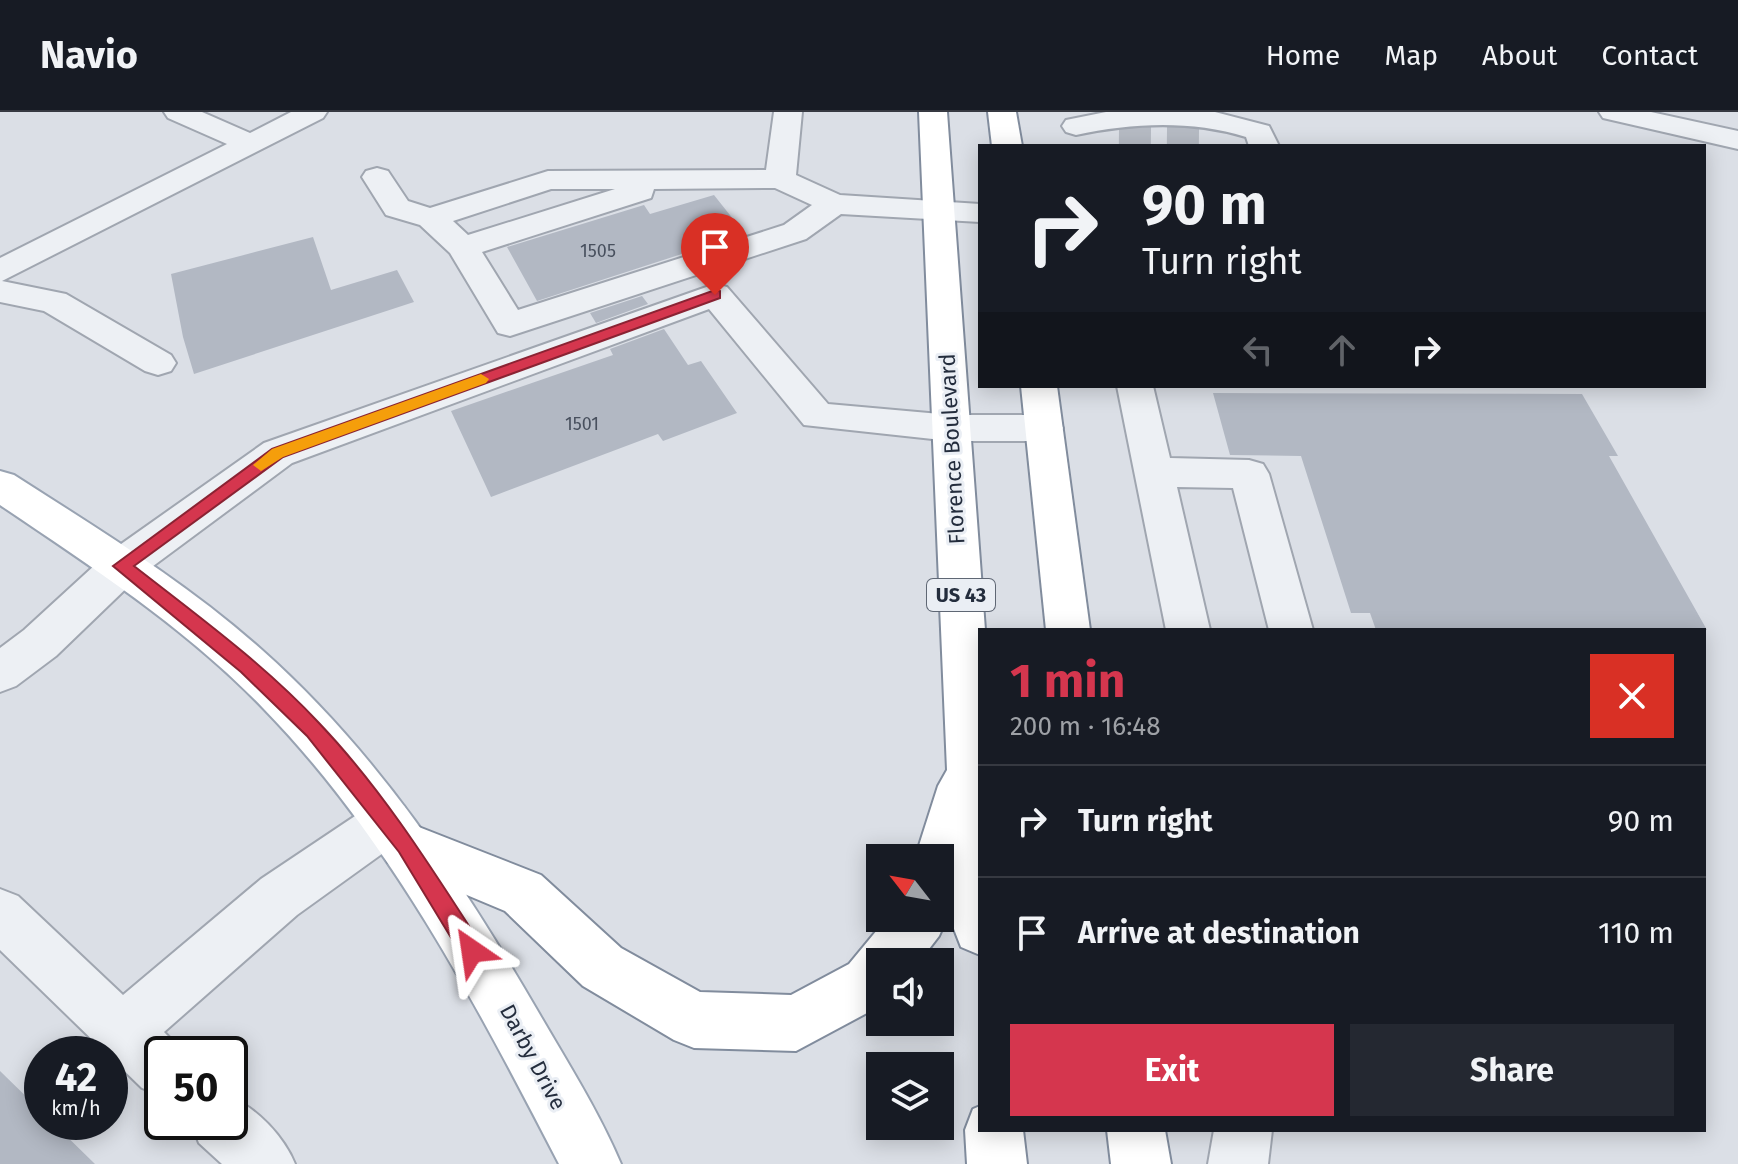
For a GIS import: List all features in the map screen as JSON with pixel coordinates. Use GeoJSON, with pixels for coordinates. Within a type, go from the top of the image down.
{"type":"FeatureCollection","features":[{"type":"Feature","properties":{"kind":"main road","name":"Florence Boulevard"},"geometry":{"type":"LineString","coordinates":[[933,112],[978,895]]}},
{"type":"Feature","properties":{"kind":"main road"},"geometry":{"type":"LineString","coordinates":[[1002,112],[1007,144]]}},
{"type":"Feature","properties":{"kind":"main road"},"geometry":{"type":"LineString","coordinates":[[1039,388],[1068,628]]}},
{"type":"Feature","properties":{"kind":"main road","name":"Darby Drive"},"geometry":{"type":"LineString","coordinates":[[0,485],[122,566],[248,666],[313,730],[397,834],[505,1004],[591,1164]]}},
{"type":"Feature","properties":{"kind":"main road"},"geometry":{"type":"LineString","coordinates":[[944,844],[970,761]]}},
{"type":"Feature","properties":{"kind":"main road"},"geometry":{"type":"LineString","coordinates":[[397,834],[523,893],[602,967],[694,1020],[796,1023],[866,984]]}},
{"type":"Feature","properties":{"kind":"main road"},"geometry":{"type":"LineString","coordinates":[[896,948],[910,932]]}},
{"type":"Feature","properties":{"kind":"main road"},"geometry":{"type":"LineString","coordinates":[[994,1132],[997,1164]]}},
{"type":"Feature","properties":{"kind":"main road"},"geometry":{"type":"LineString","coordinates":[[1136,1132],[1141,1164]]}},
{"type":"Feature","properties":{"kind":"street"},"geometry":{"type":"LineString","coordinates":[[178,112],[252,144]]}},
{"type":"Feature","properties":{"kind":"street"},"geometry":{"type":"LineString","coordinates":[[0,271],[313,112]]}},
{"type":"Feature","properties":{"kind":"street"},"geometry":{"type":"LineString","coordinates":[[780,179],[788,112]]}},
{"type":"Feature","properties":{"kind":"street"},"geometry":{"type":"LineString","coordinates":[[1613,112],[1738,140]]}},
{"type":"Feature","properties":{"kind":"street"},"geometry":{"type":"LineString","coordinates":[[1077,128],[1115,117],[1206,117],[1235,120],[1262,139]]}},
{"type":"Feature","properties":{"kind":"street"},"geometry":{"type":"LineString","coordinates":[[1077,128],[1119,130]]}},
{"type":"Feature","properties":{"kind":"street"},"geometry":{"type":"LineString","coordinates":[[1209,131],[1262,139]]}},
{"type":"Feature","properties":{"kind":"street"},"geometry":{"type":"LineString","coordinates":[[377,177],[397,208],[431,218],[463,247],[510,325],[795,232],[834,204]]}},
{"type":"Feature","properties":{"kind":"street"},"geometry":{"type":"LineString","coordinates":[[463,247],[622,198],[672,179]]}},
{"type":"Feature","properties":{"kind":"street"},"geometry":{"type":"LineString","coordinates":[[431,218],[548,180],[780,179],[834,204],[978,213]]}},
{"type":"Feature","properties":{"kind":"street"},"geometry":{"type":"LineString","coordinates":[[0,291],[54,302],[158,363]]}},
{"type":"Feature","properties":{"kind":"street"},"geometry":{"type":"LineString","coordinates":[[0,673],[40,643],[122,566],[278,453],[715,295],[817,416],[951,428],[1044,428]]}},
{"type":"Feature","properties":{"kind":"street"},"geometry":{"type":"LineString","coordinates":[[1135,388],[1188,628]]}},
{"type":"Feature","properties":{"kind":"street"},"geometry":{"type":"LineString","coordinates":[[1155,472],[1249,474],[1290,628]]}},
{"type":"Feature","properties":{"kind":"street"},"geometry":{"type":"LineString","coordinates":[[122,1032],[279,897],[397,834]]}},
{"type":"Feature","properties":{"kind":"street"},"geometry":{"type":"LineString","coordinates":[[0,914],[144,1052]]}},
{"type":"Feature","properties":{"kind":"street"},"geometry":{"type":"LineString","coordinates":[[1238,1164],[1243,1132]]}},
{"type":"Feature","properties":{"kind":"street"},"geometry":{"type":"LineString","coordinates":[[239,1140],[265,1164]]}},
{"type":"Feature","properties":{"kind":"building"},"geometry":{"type":"Polygon","coordinates":[[[714,195],[741,229],[684,247],[688,252],[537,301],[507,247],[644,205],[650,214],[714,195]]]}},
{"type":"Feature","properties":{"kind":"building"},"geometry":{"type":"Polygon","coordinates":[[[313,237],[331,290],[397,270],[414,302],[194,374],[183,337],[171,274],[313,237]]]}},
{"type":"Feature","properties":{"kind":"building"},"geometry":{"type":"Polygon","coordinates":[[[642,296],[648,304],[596,323],[590,313],[642,296]]]}},
{"type":"Feature","properties":{"kind":"building"},"geometry":{"type":"Polygon","coordinates":[[[664,329],[688,365],[701,361],[737,413],[663,441],[658,434],[491,497],[451,411],[613,355],[610,349],[664,329]]]}},
{"type":"Feature","properties":{"kind":"building"},"geometry":{"type":"Polygon","coordinates":[[[1213,393],[1582,394],[1618,456],[1609,456],[1706,628],[1375,628],[1370,613],[1351,613],[1301,456],[1230,455],[1213,393]]]}},
{"type":"Feature","properties":{"kind":"building"},"geometry":{"type":"Polygon","coordinates":[[[0,1071],[24,1094],[24,1140],[70,1140],[95,1164],[0,1164],[0,1071]]]}},
{"type":"Feature","properties":{"kind":"tunnel"},"geometry":{"type":"LineString","coordinates":[[1119,130],[1209,131]]}},
{"type":"Feature","properties":{"kind":"slow traffic"},"geometry":{"type":"LineString","coordinates":[[261,465],[278,453],[481,379]]}},
{"type":"Feature","properties":{"kind":"route"},"geometry":{"type":"LineString","coordinates":[[472,951],[406,845],[313,730],[248,666],[122,566],[278,453],[715,295]]}}]}
